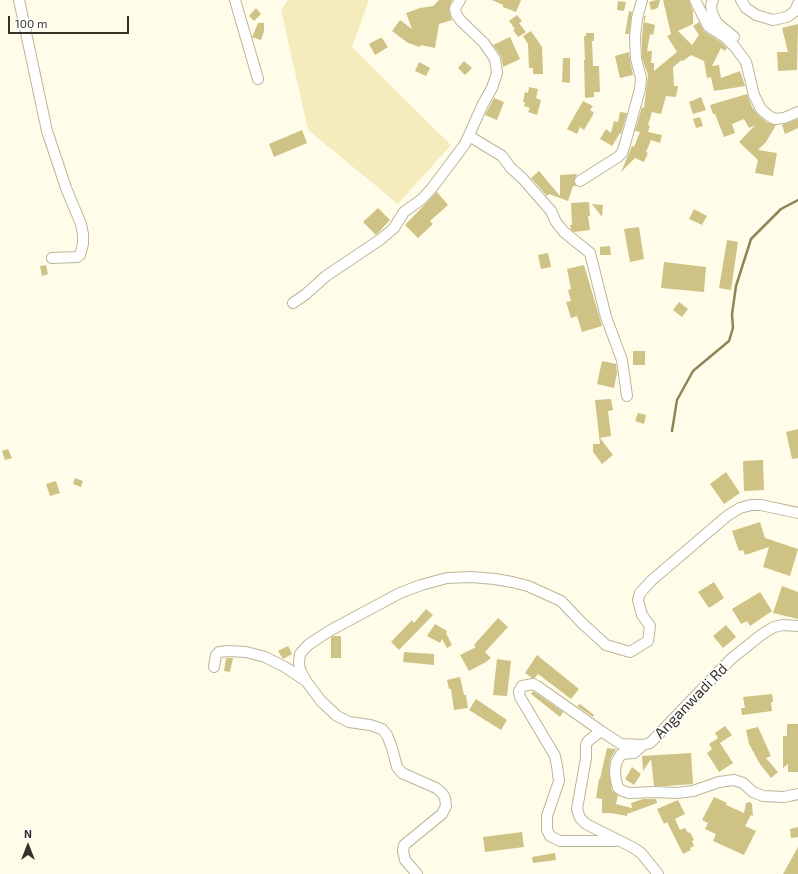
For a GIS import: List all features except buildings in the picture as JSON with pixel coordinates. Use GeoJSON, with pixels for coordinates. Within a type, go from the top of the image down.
{"type":"FeatureCollection","features":[{"type":"Feature","properties":{"kind":"street"},"geometry":{"type":"LineString","coordinates":[[19,0],[46,131],[84,234],[80,255],[77,257],[52,258]]}},
{"type":"Feature","properties":{"kind":"street"},"geometry":{"type":"LineString","coordinates":[[235,0],[258,79]]}},
{"type":"Feature","properties":{"kind":"street"},"geometry":{"type":"LineString","coordinates":[[293,303],[306,294],[326,276],[382,239],[394,228],[404,212],[422,199],[432,188],[465,144],[492,88],[497,73],[495,59],[484,43],[461,21],[456,14],[455,8],[460,0]]}},
{"type":"Feature","properties":{"kind":"street"},"geometry":{"type":"LineString","coordinates":[[580,181],[622,153],[640,89],[641,78],[635,48],[637,18],[642,0]]}},
{"type":"Feature","properties":{"kind":"street"},"geometry":{"type":"LineString","coordinates":[[696,0],[708,26],[715,32],[725,37],[743,56],[746,62],[754,95],[761,109],[769,116],[776,119],[784,118],[798,112]]}},
{"type":"Feature","properties":{"kind":"street"},"geometry":{"type":"LineString","coordinates":[[712,0],[712,14],[717,23],[741,43],[743,48],[743,56]]}},
{"type":"Feature","properties":{"kind":"street"},"geometry":{"type":"LineString","coordinates":[[741,0],[746,8],[756,15],[773,20],[787,17],[795,11],[798,4]]}},
{"type":"Feature","properties":{"kind":"street"},"geometry":{"type":"LineString","coordinates":[[469,136],[502,156],[510,167],[523,179],[551,211],[556,222],[564,232],[590,253],[606,317],[622,360],[627,396]]}},
{"type":"Feature","properties":{"kind":"street"},"geometry":{"type":"LineString","coordinates":[[417,874],[406,860],[403,851],[404,845],[442,814],[446,806],[445,798],[436,788],[407,775],[397,767],[387,735],[382,729],[370,725],[349,722],[338,716],[321,701],[306,681],[300,670],[300,654],[308,645],[329,631],[400,593],[421,585],[447,578],[471,577],[495,579],[528,586],[561,600],[582,623],[606,644],[630,652],[648,641],[650,626],[642,615],[638,600],[640,593],[662,571],[727,516],[740,508],[752,505],[761,505],[798,513]]}},
{"type":"Feature","properties":{"kind":"street","name":"Anganwadi Rd"},"geometry":{"type":"LineString","coordinates":[[620,841],[560,841],[550,836],[546,824],[547,816],[559,781],[557,766],[555,756],[520,697],[519,691],[522,686],[533,684],[538,686],[601,731],[622,744],[643,745],[654,739],[731,659],[761,635],[774,627],[783,625],[798,626]]}},
{"type":"Feature","properties":{"kind":"street"},"geometry":{"type":"LineString","coordinates":[[214,667],[216,655],[219,652],[246,652],[265,657],[285,667],[306,681]]}},
{"type":"Feature","properties":{"kind":"street"},"geometry":{"type":"LineString","coordinates":[[601,731],[588,741],[586,745],[586,758],[577,809],[580,818],[586,824],[641,853],[658,874]]}},
{"type":"Feature","properties":{"kind":"street"},"geometry":{"type":"LineString","coordinates":[[643,745],[634,753],[621,754],[616,763],[615,772],[617,784],[618,788],[623,791],[629,793],[677,793],[693,791],[719,782],[734,780],[743,783],[753,792],[763,796],[784,797],[798,794]]}},
{"type":"Feature","properties":{"kind":"shaded area"},"geometry":{"type":"Polygon","coordinates":[[[288,0],[369,0],[352,47],[451,145],[398,204],[308,130],[281,10],[288,0]]]}},
{"type":"Feature","properties":{"kind":"waterway"},"geometry":{"type":"LineString","coordinates":[[672,431],[677,400],[693,371],[729,341],[733,328],[732,314],[736,286],[751,239],[781,209],[798,200]]}}]}
